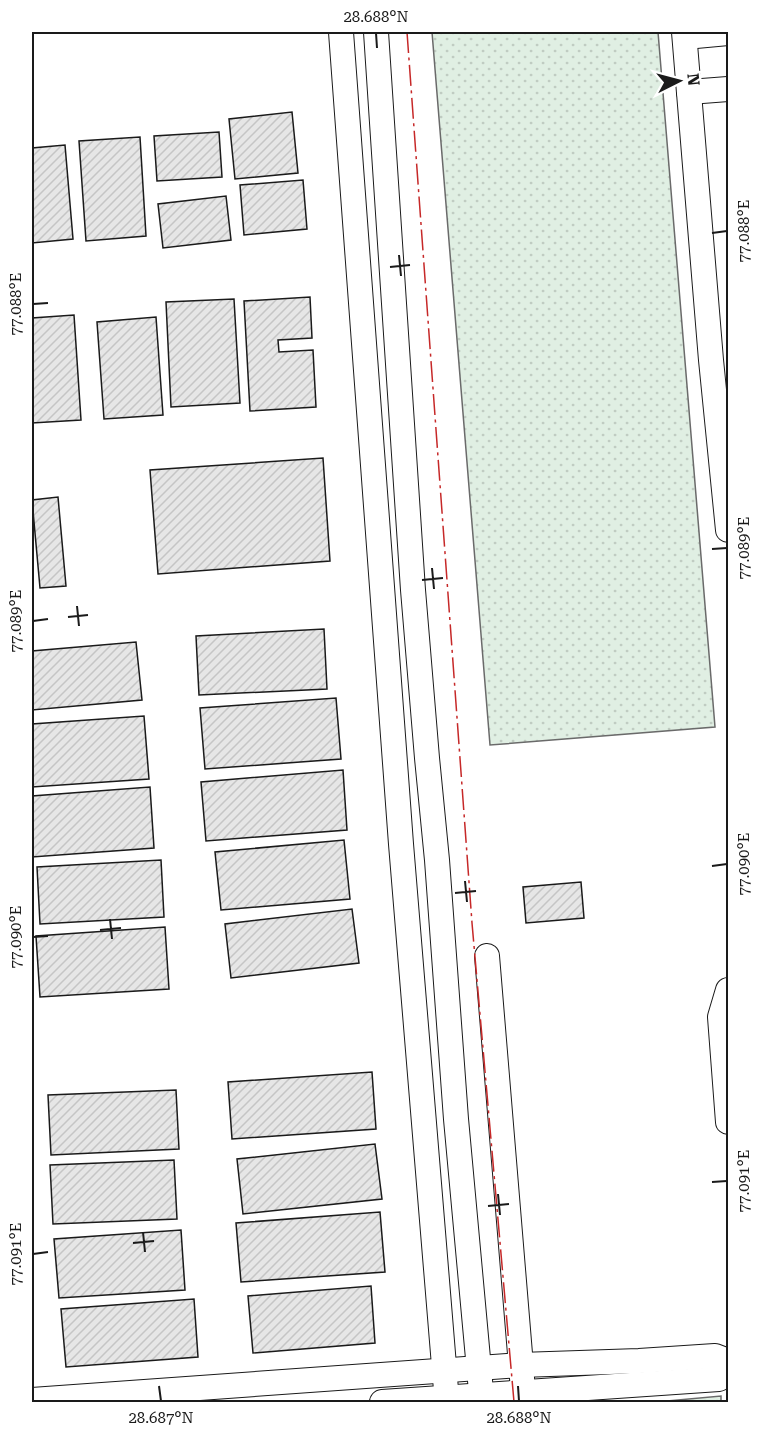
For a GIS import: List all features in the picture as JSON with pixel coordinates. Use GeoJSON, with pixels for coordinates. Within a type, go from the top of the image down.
{"type":"FeatureCollection","features":[{"type":"Feature","properties":{"kind":"street"},"geometry":{"type":"LineString","coordinates":[[341,32],[400,832],[447,1400]]}},
{"type":"Feature","properties":{"kind":"street"},"geometry":{"type":"LineString","coordinates":[[376,32],[413,590],[437,860],[456,1119],[482,1399]]}},
{"type":"Feature","properties":{"kind":"street"},"geometry":{"type":"LineString","coordinates":[[729,33],[684,34],[720,359],[729,530]]}},
{"type":"Feature","properties":{"kind":"street"},"geometry":{"type":"LineString","coordinates":[[689,92],[729,89]]}},
{"type":"Feature","properties":{"kind":"street"},"geometry":{"type":"LineString","coordinates":[[487,957],[524,1397]]}},
{"type":"Feature","properties":{"kind":"street"},"geometry":{"type":"LineString","coordinates":[[729,990],[720,1017],[729,1122]]}},
{"type":"Feature","properties":{"kind":"street"},"geometry":{"type":"LineString","coordinates":[[32,1400],[520,1365],[715,1356],[729,1361]]}},
{"type":"Feature","properties":{"kind":"street"},"geometry":{"type":"LineString","coordinates":[[382,1402],[524,1397],[719,1379],[729,1374]]}},
{"type":"Feature","properties":{"kind":"green space"},"geometry":{"type":"Polygon","coordinates":[[[432,32],[658,32],[715,727],[490,745],[432,32]]]}},
{"type":"Feature","properties":{"kind":"green space"},"geometry":{"type":"Polygon","coordinates":[[[721,1396],[721,1402],[656,1402],[721,1396]]]}},
{"type":"Feature","properties":{"kind":"building"},"geometry":{"type":"Polygon","coordinates":[[[292,112],[298,173],[235,179],[229,119],[292,112]]]}},
{"type":"Feature","properties":{"kind":"building"},"geometry":{"type":"Polygon","coordinates":[[[219,132],[222,177],[157,181],[154,136],[219,132]]]}},
{"type":"Feature","properties":{"kind":"building"},"geometry":{"type":"Polygon","coordinates":[[[140,137],[146,236],[86,241],[79,141],[140,137]]]}},
{"type":"Feature","properties":{"kind":"building"},"geometry":{"type":"Polygon","coordinates":[[[65,145],[73,239],[32,243],[32,148],[65,145]]]}},
{"type":"Feature","properties":{"kind":"building"},"geometry":{"type":"Polygon","coordinates":[[[303,180],[307,229],[244,235],[240,185],[303,180]]]}},
{"type":"Feature","properties":{"kind":"building"},"geometry":{"type":"Polygon","coordinates":[[[226,196],[231,240],[163,248],[158,204],[226,196]]]}},
{"type":"Feature","properties":{"kind":"building"},"geometry":{"type":"Polygon","coordinates":[[[310,297],[312,338],[278,340],[279,352],[313,350],[316,407],[250,411],[244,301],[310,297]]]}},
{"type":"Feature","properties":{"kind":"building"},"geometry":{"type":"Polygon","coordinates":[[[234,299],[240,403],[171,407],[166,302],[234,299]]]}},
{"type":"Feature","properties":{"kind":"building"},"geometry":{"type":"Polygon","coordinates":[[[74,315],[81,420],[32,423],[32,318],[74,315]]]}},
{"type":"Feature","properties":{"kind":"building"},"geometry":{"type":"Polygon","coordinates":[[[156,317],[163,415],[104,419],[97,322],[156,317]]]}},
{"type":"Feature","properties":{"kind":"building"},"geometry":{"type":"Polygon","coordinates":[[[323,458],[330,561],[158,574],[150,470],[323,458]]]}},
{"type":"Feature","properties":{"kind":"building"},"geometry":{"type":"Polygon","coordinates":[[[58,497],[66,586],[40,588],[32,500],[58,497]]]}},
{"type":"Feature","properties":{"kind":"building"},"geometry":{"type":"Polygon","coordinates":[[[324,629],[327,689],[199,695],[196,636],[324,629]]]}},
{"type":"Feature","properties":{"kind":"building"},"geometry":{"type":"Polygon","coordinates":[[[136,642],[142,700],[32,710],[32,651],[136,642]]]}},
{"type":"Feature","properties":{"kind":"building"},"geometry":{"type":"Polygon","coordinates":[[[336,698],[341,759],[205,769],[200,708],[336,698]]]}},
{"type":"Feature","properties":{"kind":"building"},"geometry":{"type":"Polygon","coordinates":[[[144,716],[149,779],[32,787],[32,724],[144,716]]]}},
{"type":"Feature","properties":{"kind":"building"},"geometry":{"type":"Polygon","coordinates":[[[343,770],[347,830],[206,841],[201,782],[343,770]]]}},
{"type":"Feature","properties":{"kind":"building"},"geometry":{"type":"Polygon","coordinates":[[[150,787],[154,848],[32,857],[32,796],[150,787]]]}},
{"type":"Feature","properties":{"kind":"building"},"geometry":{"type":"Polygon","coordinates":[[[344,840],[350,899],[221,910],[215,852],[344,840]]]}},
{"type":"Feature","properties":{"kind":"building"},"geometry":{"type":"Polygon","coordinates":[[[161,860],[164,917],[40,924],[37,867],[161,860]]]}},
{"type":"Feature","properties":{"kind":"building"},"geometry":{"type":"Polygon","coordinates":[[[581,882],[584,918],[526,923],[523,887],[581,882]]]}},
{"type":"Feature","properties":{"kind":"building"},"geometry":{"type":"Polygon","coordinates":[[[352,909],[359,963],[231,978],[225,924],[352,909]]]}},
{"type":"Feature","properties":{"kind":"building"},"geometry":{"type":"Polygon","coordinates":[[[165,927],[169,989],[40,997],[36,936],[165,927]]]}},
{"type":"Feature","properties":{"kind":"building"},"geometry":{"type":"Polygon","coordinates":[[[372,1072],[376,1129],[232,1139],[228,1082],[372,1072]]]}},
{"type":"Feature","properties":{"kind":"building"},"geometry":{"type":"Polygon","coordinates":[[[176,1090],[179,1149],[51,1155],[48,1095],[176,1090]]]}},
{"type":"Feature","properties":{"kind":"building"},"geometry":{"type":"Polygon","coordinates":[[[375,1144],[382,1199],[243,1214],[237,1159],[375,1144]]]}},
{"type":"Feature","properties":{"kind":"building"},"geometry":{"type":"Polygon","coordinates":[[[174,1160],[177,1219],[53,1224],[50,1165],[174,1160]]]}},
{"type":"Feature","properties":{"kind":"building"},"geometry":{"type":"Polygon","coordinates":[[[380,1212],[385,1272],[241,1282],[236,1223],[380,1212]]]}},
{"type":"Feature","properties":{"kind":"building"},"geometry":{"type":"Polygon","coordinates":[[[181,1230],[185,1290],[59,1298],[54,1239],[181,1230]]]}},
{"type":"Feature","properties":{"kind":"building"},"geometry":{"type":"Polygon","coordinates":[[[371,1286],[375,1343],[253,1353],[248,1296],[371,1286]]]}},
{"type":"Feature","properties":{"kind":"building"},"geometry":{"type":"Polygon","coordinates":[[[194,1299],[198,1357],[66,1367],[61,1309],[194,1299]]]}},
{"type":"Feature","properties":{"kind":"power"},"geometry":{"type":"LineString","coordinates":[[407,32],[472,923],[514,1402]]}}]}
